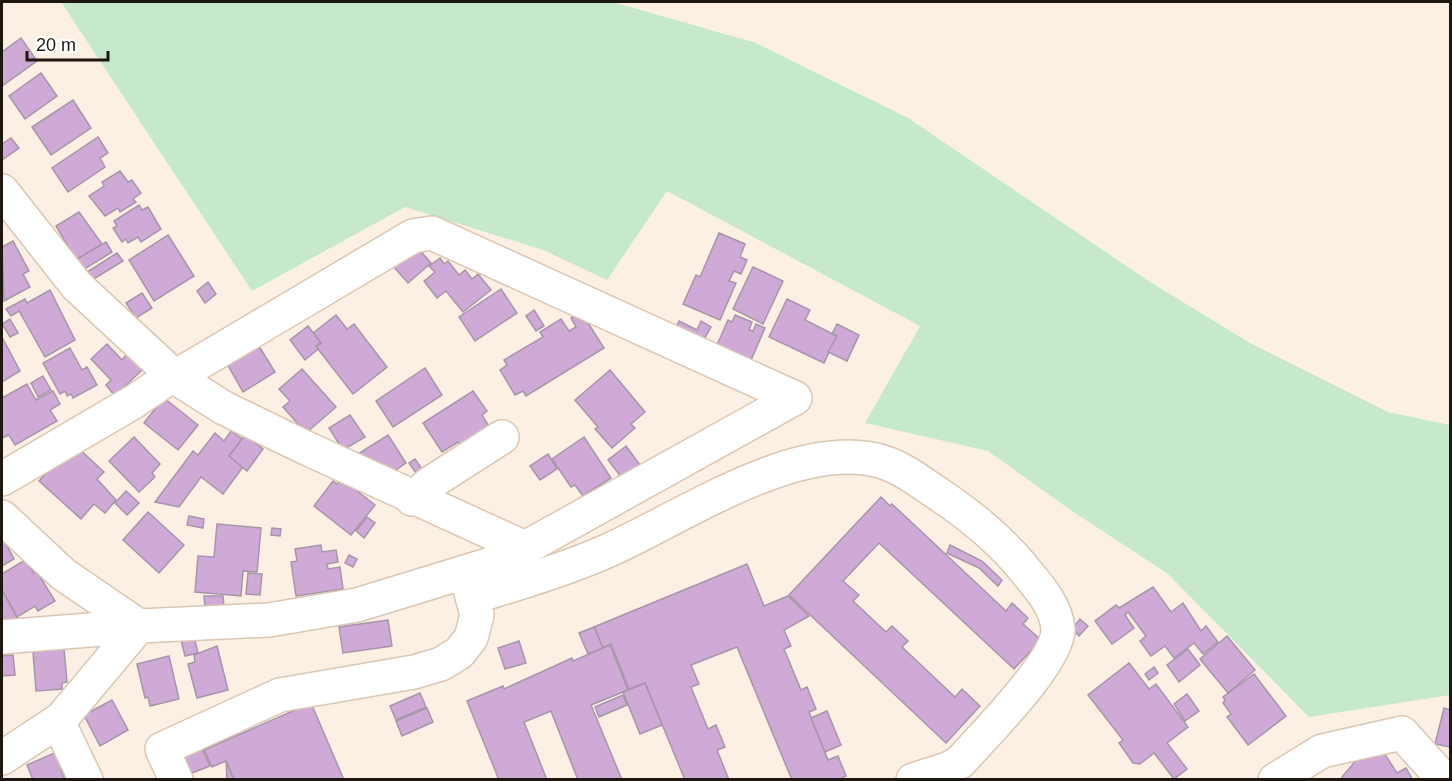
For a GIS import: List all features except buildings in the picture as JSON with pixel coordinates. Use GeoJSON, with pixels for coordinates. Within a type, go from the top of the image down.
{"type":"FeatureCollection","features":[{"type":"Feature","properties":{"kind":"street"},"geometry":{"type":"LineString","coordinates":[[2,191],[77,286],[174,376],[224,408],[412,499],[525,548]]}},
{"type":"Feature","properties":{"kind":"street"},"geometry":{"type":"LineString","coordinates":[[2,479],[413,236],[432,233],[795,398],[525,548],[469,585]]}},
{"type":"Feature","properties":{"kind":"street"},"geometry":{"type":"LineString","coordinates":[[412,499],[429,484],[501,437]]}},
{"type":"Feature","properties":{"kind":"street"},"geometry":{"type":"LineString","coordinates":[[2,637],[139,626],[269,620],[469,585],[606,551],[752,480],[830,457],[850,457],[886,463],[906,473],[956,506],[1004,546],[1040,589],[1051,606],[1058,628],[1054,648],[1036,675],[960,762],[948,769],[913,780]]}},
{"type":"Feature","properties":{"kind":"street"},"geometry":{"type":"LineString","coordinates":[[2,517],[63,574],[139,626]]}},
{"type":"Feature","properties":{"kind":"street"},"geometry":{"type":"LineString","coordinates":[[176,780],[162,749],[280,695],[414,672],[441,664],[459,653],[471,638],[477,615],[469,585]]}},
{"type":"Feature","properties":{"kind":"street"},"geometry":{"type":"LineString","coordinates":[[2,758],[61,719],[139,626]]}},
{"type":"Feature","properties":{"kind":"street"},"geometry":{"type":"LineString","coordinates":[[54,724],[64,734],[86,780]]}},
{"type":"Feature","properties":{"kind":"street"},"geometry":{"type":"LineString","coordinates":[[1275,780],[1322,751],[1402,733],[1438,773],[1439,780]]}},
{"type":"Feature","properties":{"kind":"green space"},"geometry":{"type":"Polygon","coordinates":[[[61,2],[613,2],[756,43],[908,118],[1150,282],[1250,343],[1388,412],[1450,425],[1450,695],[1309,717],[1168,574],[1069,509],[988,451],[865,423],[920,326],[667,191],[607,280],[543,250],[405,207],[252,291],[61,2]]]}}]}
